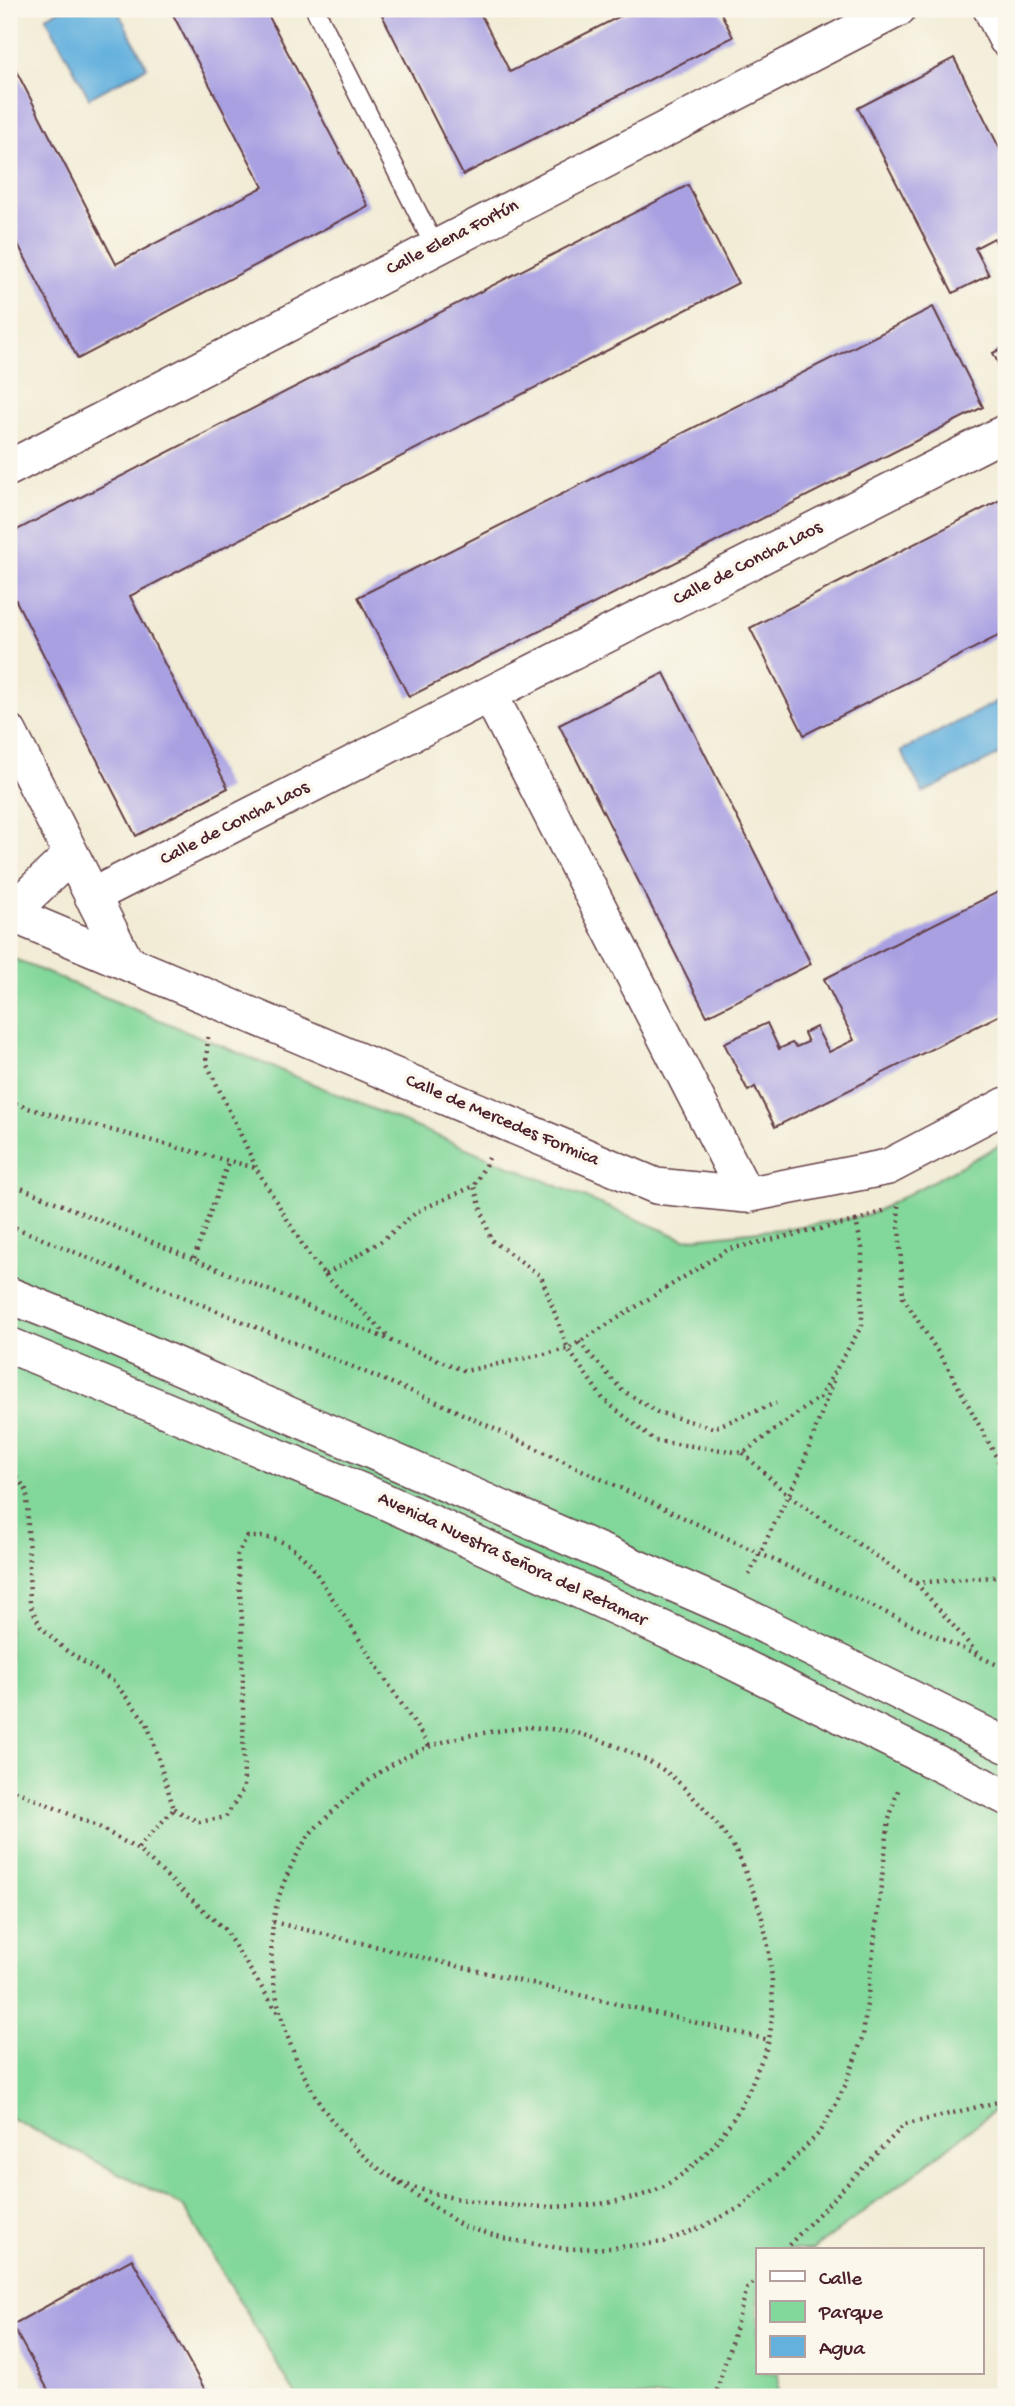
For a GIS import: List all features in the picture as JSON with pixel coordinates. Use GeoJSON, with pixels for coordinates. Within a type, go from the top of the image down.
{"type":"FeatureCollection","features":[{"type":"Feature","properties":{"kind":"street","name":"Calle Elena Fortún"},"geometry":{"type":"LineString","coordinates":[[9,468],[898,9]]}},
{"type":"Feature","properties":{"kind":"street"},"geometry":{"type":"LineString","coordinates":[[991,9],[1006,39]]}},
{"type":"Feature","properties":{"kind":"street","name":"Calle de Concha Laos"},"geometry":{"type":"LineString","coordinates":[[92,896],[1006,432]]}},
{"type":"Feature","properties":{"kind":"street"},"geometry":{"type":"LineString","coordinates":[[489,695],[746,1195]]}},
{"type":"Feature","properties":{"kind":"street"},"geometry":{"type":"LineString","coordinates":[[9,732],[126,962]]}},
{"type":"Feature","properties":{"kind":"street"},"geometry":{"type":"LineString","coordinates":[[9,913],[71,855]]}},
{"type":"Feature","properties":{"kind":"street","name":"Calle de Mercedes Formica"},"geometry":{"type":"LineString","coordinates":[[9,913],[656,1186],[746,1195],[888,1167],[1006,1105]]}},
{"type":"Feature","properties":{"kind":"street"},"geometry":{"type":"LineString","coordinates":[[9,1295],[127,1343],[731,1609],[1006,1745]]}},
{"type":"Feature","properties":{"kind":"street","name":"Avenida Nuestra Señora del Retamar"},"geometry":{"type":"LineString","coordinates":[[9,1345],[385,1502],[709,1650],[1006,1797]]}},
{"type":"Feature","properties":{"kind":"lane"},"geometry":{"type":"LineString","coordinates":[[315,9],[435,247]]}},
{"type":"Feature","properties":{"kind":"path"},"geometry":{"type":"LineString","coordinates":[[211,998],[206,1062],[256,1168],[308,1254],[325,1275],[391,1340]]}},
{"type":"Feature","properties":{"kind":"path"},"geometry":{"type":"LineString","coordinates":[[9,1101],[256,1168]]}},
{"type":"Feature","properties":{"kind":"path"},"geometry":{"type":"LineString","coordinates":[[325,1275],[380,1242],[418,1211],[474,1186],[509,1124]]}},
{"type":"Feature","properties":{"kind":"path"},"geometry":{"type":"LineString","coordinates":[[194,1258],[229,1160]]}},
{"type":"Feature","properties":{"kind":"path"},"geometry":{"type":"LineString","coordinates":[[9,1183],[465,1371],[568,1349],[729,1249],[856,1221],[898,1206],[903,1297],[950,1371],[999,1462],[1006,1520]]}},
{"type":"Feature","properties":{"kind":"path"},"geometry":{"type":"LineString","coordinates":[[474,1186],[491,1240],[541,1276],[568,1349],[603,1399],[655,1441],[743,1453],[789,1496],[915,1583],[979,1656]]}},
{"type":"Feature","properties":{"kind":"path"},"geometry":{"type":"LineString","coordinates":[[743,1453],[820,1397],[862,1325],[862,1248],[856,1221]]}},
{"type":"Feature","properties":{"kind":"path"},"geometry":{"type":"LineString","coordinates":[[9,1225],[435,1401],[1006,1669]]}},
{"type":"Feature","properties":{"kind":"path"},"geometry":{"type":"LineString","coordinates":[[579,1342],[622,1390],[657,1412],[713,1427],[776,1403]]}},
{"type":"Feature","properties":{"kind":"path"},"geometry":{"type":"LineString","coordinates":[[760,1553],[801,1470],[837,1368]]}},
{"type":"Feature","properties":{"kind":"path"},"geometry":{"type":"LineString","coordinates":[[9,1466],[27,1491],[30,1605],[41,1627],[64,1649],[114,1682],[147,1723],[174,1809],[199,1822],[226,1817],[244,1788],[242,1619],[237,1556],[247,1537],[268,1536],[290,1544],[310,1563],[429,1746]]}},
{"type":"Feature","properties":{"kind":"path"},"geometry":{"type":"LineString","coordinates":[[915,1583],[1006,1576]]}},
{"type":"Feature","properties":{"kind":"path"},"geometry":{"type":"LineString","coordinates":[[384,2174],[433,2194],[477,2203],[549,2207],[603,2205],[659,2189],[696,2164],[729,2127],[752,2083],[769,2040],[771,1973],[768,1941],[755,1893],[735,1849],[705,1811],[669,1774],[620,1748],[577,1733],[530,1727],[475,1734],[429,1746],[382,1770],[344,1801],[308,1836],[285,1880],[273,1922],[271,1974],[280,2017],[297,2062],[320,2105],[351,2144],[384,2174],[464,2227],[511,2240],[566,2249],[612,2248],[664,2242],[741,2207],[783,2170],[821,2131],[846,2084],[863,2036],[889,1819],[911,1750]]}},
{"type":"Feature","properties":{"kind":"path"},"geometry":{"type":"LineString","coordinates":[[9,1788],[97,1826],[137,1849],[224,1929],[280,2017]]}},
{"type":"Feature","properties":{"kind":"path"},"geometry":{"type":"LineString","coordinates":[[137,1849],[174,1809]]}},
{"type":"Feature","properties":{"kind":"path"},"geometry":{"type":"LineString","coordinates":[[273,1922],[769,2040]]}},
{"type":"Feature","properties":{"kind":"path"},"geometry":{"type":"LineString","coordinates":[[786,2248],[904,2125],[1006,2100]]}},
{"type":"Feature","properties":{"kind":"path"},"geometry":{"type":"LineString","coordinates":[[715,2397],[747,2289],[756,2280]]}},
{"type":"Feature","properties":{"kind":"green space"},"geometry":{"type":"Polygon","coordinates":[[[9,957],[684,1239],[789,1228],[869,1215],[1006,1142],[1006,2101],[815,2248],[756,2248],[756,2374],[779,2374],[778,2397],[297,2397],[183,2206],[9,2117],[9,957]]]}},
{"type":"Feature","properties":{"kind":"water"},"geometry":{"type":"Polygon","coordinates":[[[62,9],[117,9],[147,67],[89,98],[46,17],[62,9]]]}},
{"type":"Feature","properties":{"kind":"water"},"geometry":{"type":"Polygon","coordinates":[[[1006,697],[1006,751],[923,793],[901,751],[1006,697]]]}},
{"type":"Feature","properties":{"kind":"building"},"geometry":{"type":"Polygon","coordinates":[[[170,9],[265,9],[368,206],[78,359],[9,227],[9,57],[116,264],[263,187],[170,9]]]}},
{"type":"Feature","properties":{"kind":"building"},"geometry":{"type":"Polygon","coordinates":[[[379,9],[478,9],[510,72],[634,9],[719,9],[733,37],[463,175],[379,9]]]}},
{"type":"Feature","properties":{"kind":"building"},"geometry":{"type":"Polygon","coordinates":[[[954,58],[1006,161],[1006,262],[994,238],[975,248],[989,275],[953,293],[858,108],[954,58]]]}},
{"type":"Feature","properties":{"kind":"building"},"geometry":{"type":"Polygon","coordinates":[[[688,185],[738,283],[130,596],[228,788],[136,836],[9,587],[9,534],[688,185]]]}},
{"type":"Feature","properties":{"kind":"building"},"geometry":{"type":"Polygon","coordinates":[[[933,307],[983,407],[409,697],[358,597],[933,307]]]}},
{"type":"Feature","properties":{"kind":"building"},"geometry":{"type":"Polygon","coordinates":[[[1006,346],[1006,379],[993,353],[1006,346]]]}},
{"type":"Feature","properties":{"kind":"building"},"geometry":{"type":"Polygon","coordinates":[[[1006,497],[1006,632],[804,735],[750,628],[1006,497]]]}},
{"type":"Feature","properties":{"kind":"building"},"geometry":{"type":"Polygon","coordinates":[[[664,673],[811,964],[707,1016],[559,725],[664,673]]]}},
{"type":"Feature","properties":{"kind":"building"},"geometry":{"type":"Polygon","coordinates":[[[1006,888],[1006,1012],[775,1127],[755,1087],[748,1091],[724,1043],[767,1023],[779,1049],[792,1043],[796,1047],[808,1042],[804,1033],[816,1027],[829,1052],[854,1040],[824,979],[1006,888]]]}},
{"type":"Feature","properties":{"kind":"building"},"geometry":{"type":"Polygon","coordinates":[[[132,2259],[209,2397],[52,2397],[12,2325],[132,2259]]]}}]}
